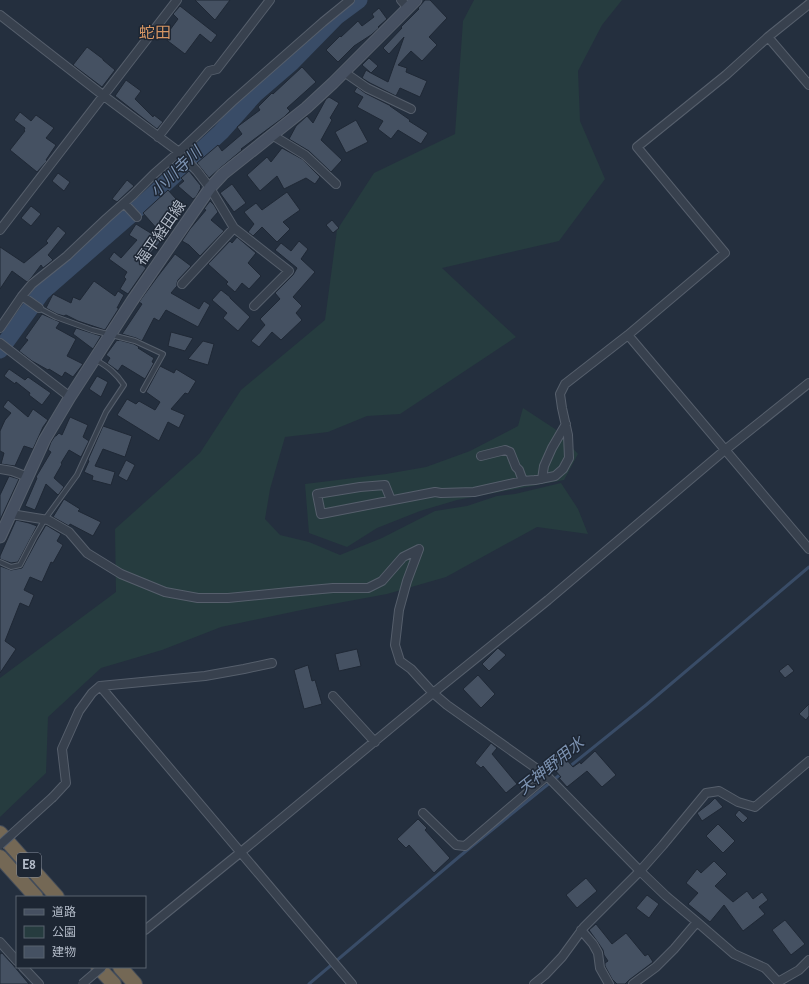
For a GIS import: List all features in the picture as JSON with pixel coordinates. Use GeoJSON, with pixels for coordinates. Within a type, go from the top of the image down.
{"type":"FeatureCollection","features":[{"type":"Feature","properties":{"kind":"highway","name":"E8"},"geometry":{"type":"LineString","coordinates":[[0,833],[57,896]]}},
{"type":"Feature","properties":{"kind":"highway","name":"E8"},"geometry":{"type":"LineString","coordinates":[[0,857],[35,896]]}},
{"type":"Feature","properties":{"kind":"highway"},"geometry":{"type":"LineString","coordinates":[[101,968],[114,984]]}},
{"type":"Feature","properties":{"kind":"highway"},"geometry":{"type":"LineString","coordinates":[[121,968],[136,984]]}},
{"type":"Feature","properties":{"kind":"main road","name":"福平経田線"},"geometry":{"type":"LineString","coordinates":[[0,537],[45,439],[70,397],[132,301],[210,188],[223,174],[306,108],[344,72],[410,2]]}},
{"type":"Feature","properties":{"kind":"street"},"geometry":{"type":"LineString","coordinates":[[0,230],[177,0]]}},
{"type":"Feature","properties":{"kind":"street"},"geometry":{"type":"LineString","coordinates":[[158,137],[210,70],[217,69],[270,0]]}},
{"type":"Feature","properties":{"kind":"street"},"geometry":{"type":"LineString","coordinates":[[0,328],[32,284],[67,256],[238,98],[323,22],[350,0]]}},
{"type":"Feature","properties":{"kind":"street"},"geometry":{"type":"LineString","coordinates":[[391,500],[385,485],[360,487],[317,494],[321,514],[434,492],[474,492],[555,476],[563,469],[569,458],[568,435],[560,394],[565,384],[628,335],[725,253],[637,147],[726,75],[768,37],[809,4]]}},
{"type":"Feature","properties":{"kind":"street"},"geometry":{"type":"LineString","coordinates":[[0,15],[179,152],[197,171],[210,188],[234,228],[289,271],[254,306]]}},
{"type":"Feature","properties":{"kind":"street"},"geometry":{"type":"LineString","coordinates":[[768,37],[809,85]]}},
{"type":"Feature","properties":{"kind":"street"},"geometry":{"type":"LineString","coordinates":[[344,72],[367,88],[412,109]]}},
{"type":"Feature","properties":{"kind":"street"},"geometry":{"type":"LineString","coordinates":[[272,135],[305,155],[336,184]]}},
{"type":"Feature","properties":{"kind":"street"},"geometry":{"type":"LineString","coordinates":[[124,203],[138,217]]}},
{"type":"Feature","properties":{"kind":"street"},"geometry":{"type":"LineString","coordinates":[[182,284],[234,228]]}},
{"type":"Feature","properties":{"kind":"street"},"geometry":{"type":"LineString","coordinates":[[22,296],[39,308]]}},
{"type":"Feature","properties":{"kind":"street"},"geometry":{"type":"LineString","coordinates":[[628,335],[809,549]]}},
{"type":"Feature","properties":{"kind":"street"},"geometry":{"type":"LineString","coordinates":[[0,343],[70,397]]}},
{"type":"Feature","properties":{"kind":"street"},"geometry":{"type":"LineString","coordinates":[[146,929],[548,600],[725,450],[809,383]]}},
{"type":"Feature","properties":{"kind":"street"},"geometry":{"type":"LineString","coordinates":[[542,479],[544,466],[552,448],[566,424]]}},
{"type":"Feature","properties":{"kind":"street"},"geometry":{"type":"LineString","coordinates":[[481,456],[505,450],[510,452],[524,481]]}},
{"type":"Feature","properties":{"kind":"street"},"geometry":{"type":"LineString","coordinates":[[0,470],[12,471],[28,477]]}},
{"type":"Feature","properties":{"kind":"street"},"geometry":{"type":"LineString","coordinates":[[11,514],[46,519],[69,532],[87,552],[121,574],[165,592],[198,598],[228,598],[325,589],[368,588],[382,581],[404,557],[419,549],[407,581],[399,610],[395,645],[400,661],[411,668],[433,693],[447,705],[547,776],[666,896],[734,954],[765,968],[779,983],[799,970],[809,960]]}},
{"type":"Feature","properties":{"kind":"street"},"geometry":{"type":"LineString","coordinates":[[0,845],[53,797],[66,783],[62,749],[79,711],[92,693],[100,686],[205,676],[272,662]]}},
{"type":"Feature","properties":{"kind":"street"},"geometry":{"type":"LineString","coordinates":[[100,686],[352,984]]}},
{"type":"Feature","properties":{"kind":"street"},"geometry":{"type":"LineString","coordinates":[[334,696],[374,742]]}},
{"type":"Feature","properties":{"kind":"street"},"geometry":{"type":"LineString","coordinates":[[534,984],[562,958],[581,930],[640,871],[706,793],[719,791],[738,802],[755,807],[809,761]]}},
{"type":"Feature","properties":{"kind":"street"},"geometry":{"type":"LineString","coordinates":[[423,812],[456,845],[464,846],[547,776]]}},
{"type":"Feature","properties":{"kind":"street"},"geometry":{"type":"LineString","coordinates":[[633,984],[656,967],[697,922]]}},
{"type":"Feature","properties":{"kind":"street"},"geometry":{"type":"LineString","coordinates":[[581,930],[593,944],[598,953],[600,968],[609,984]]}},
{"type":"Feature","properties":{"kind":"street"},"geometry":{"type":"LineString","coordinates":[[0,942],[16,960]]}},
{"type":"Feature","properties":{"kind":"street"},"geometry":{"type":"LineString","coordinates":[[24,968],[39,984]]}},
{"type":"Feature","properties":{"kind":"street"},"geometry":{"type":"LineString","coordinates":[[82,984],[99,968]]}},
{"type":"Feature","properties":{"kind":"lane"},"geometry":{"type":"LineString","coordinates":[[39,308],[56,317],[92,330],[135,341],[163,354],[143,390]]}},
{"type":"Feature","properties":{"kind":"lane"},"geometry":{"type":"LineString","coordinates":[[0,562],[11,567],[20,565],[46,519],[77,475],[106,412],[124,385],[118,376],[94,358]]}},
{"type":"Feature","properties":{"kind":"green space"},"geometry":{"type":"Polygon","coordinates":[[[474,0],[622,0],[602,25],[578,71],[580,121],[605,179],[559,241],[442,268],[516,337],[400,414],[367,416],[328,432],[285,437],[270,489],[265,519],[280,535],[309,542],[340,555],[382,538],[435,511],[467,506],[497,496],[515,494],[561,483],[578,509],[588,534],[537,527],[446,577],[387,594],[221,627],[162,650],[101,668],[48,717],[46,773],[0,817],[0,678],[116,592],[115,529],[200,453],[241,390],[325,320],[337,230],[374,173],[455,134],[463,21],[474,0]]]}},
{"type":"Feature","properties":{"kind":"green space"},"geometry":{"type":"Polygon","coordinates":[[[523,408],[555,429],[578,454],[564,480],[457,500],[420,511],[377,528],[347,547],[309,533],[305,484],[386,474],[426,467],[470,451],[518,426],[523,408]]]}},
{"type":"Feature","properties":{"kind":"building"},"geometry":{"type":"Polygon","coordinates":[[[195,0],[230,0],[215,20],[195,0]]]}},
{"type":"Feature","properties":{"kind":"building"},"geometry":{"type":"Polygon","coordinates":[[[425,0],[430,0],[447,18],[429,37],[437,45],[422,61],[411,51],[398,65],[407,68],[406,72],[427,81],[420,97],[400,88],[396,96],[362,78],[366,70],[388,82],[404,37],[389,54],[383,48],[419,9],[418,8],[425,0]]]}},
{"type":"Feature","properties":{"kind":"building"},"geometry":{"type":"Polygon","coordinates":[[[180,6],[217,35],[211,43],[200,34],[185,54],[164,38],[178,19],[173,14],[180,6]]]}},
{"type":"Feature","properties":{"kind":"building"},"geometry":{"type":"Polygon","coordinates":[[[379,8],[387,19],[378,27],[379,28],[354,46],[338,62],[326,50],[358,21],[362,26],[374,17],[372,14],[379,8]]]}},
{"type":"Feature","properties":{"kind":"building"},"geometry":{"type":"Polygon","coordinates":[[[87,47],[115,70],[102,87],[73,65],[87,47]]]}},
{"type":"Feature","properties":{"kind":"building"},"geometry":{"type":"Polygon","coordinates":[[[369,58],[378,66],[371,73],[362,65],[369,58]]]}},
{"type":"Feature","properties":{"kind":"building"},"geometry":{"type":"Polygon","coordinates":[[[302,67],[316,82],[287,108],[290,111],[284,117],[241,149],[242,150],[209,178],[197,163],[218,145],[222,151],[242,134],[237,127],[260,110],[258,107],[302,67]]]}},
{"type":"Feature","properties":{"kind":"building"},"geometry":{"type":"Polygon","coordinates":[[[126,80],[141,91],[135,99],[153,117],[154,115],[163,122],[157,129],[115,96],[126,80]]]}},
{"type":"Feature","properties":{"kind":"building"},"geometry":{"type":"Polygon","coordinates":[[[357,87],[365,93],[391,106],[410,120],[409,121],[428,133],[421,144],[398,130],[391,139],[378,129],[383,121],[357,107],[363,97],[354,92],[357,87]]]}},
{"type":"Feature","properties":{"kind":"building"},"geometry":{"type":"Polygon","coordinates":[[[329,97],[339,103],[330,118],[332,120],[321,140],[342,160],[331,172],[309,151],[289,139],[296,126],[307,116],[313,123],[326,99],[329,97]]]}},
{"type":"Feature","properties":{"kind":"building"},"geometry":{"type":"Polygon","coordinates":[[[20,112],[31,121],[36,115],[54,128],[46,138],[56,145],[46,160],[47,161],[37,172],[10,150],[25,131],[25,128],[14,120],[20,112]]]}},
{"type":"Feature","properties":{"kind":"building"},"geometry":{"type":"Polygon","coordinates":[[[356,120],[368,142],[346,153],[335,132],[356,120]]]}},
{"type":"Feature","properties":{"kind":"building"},"geometry":{"type":"Polygon","coordinates":[[[282,148],[302,159],[320,177],[315,184],[306,178],[284,189],[277,176],[260,191],[247,175],[267,157],[271,162],[282,148]]]}},
{"type":"Feature","properties":{"kind":"building"},"geometry":{"type":"Polygon","coordinates":[[[189,171],[201,186],[196,197],[193,199],[178,186],[184,181],[181,178],[189,171]]]}},
{"type":"Feature","properties":{"kind":"building"},"geometry":{"type":"Polygon","coordinates":[[[58,173],[70,182],[64,191],[52,181],[58,173]]]}},
{"type":"Feature","properties":{"kind":"building"},"geometry":{"type":"Polygon","coordinates":[[[127,180],[134,186],[117,202],[112,199],[127,180]]]}},
{"type":"Feature","properties":{"kind":"building"},"geometry":{"type":"Polygon","coordinates":[[[232,184],[246,203],[234,212],[220,193],[232,184]]]}},
{"type":"Feature","properties":{"kind":"building"},"geometry":{"type":"Polygon","coordinates":[[[168,190],[184,208],[184,211],[167,228],[170,233],[166,239],[143,213],[168,190]]]}},
{"type":"Feature","properties":{"kind":"building"},"geometry":{"type":"Polygon","coordinates":[[[287,192],[300,210],[283,222],[290,229],[277,242],[262,227],[253,236],[248,232],[254,224],[244,212],[256,203],[262,210],[287,192]]]}},
{"type":"Feature","properties":{"kind":"building"},"geometry":{"type":"Polygon","coordinates":[[[210,201],[218,212],[211,220],[224,231],[200,256],[189,245],[182,241],[206,210],[204,209],[210,201]]]}},
{"type":"Feature","properties":{"kind":"building"},"geometry":{"type":"Polygon","coordinates":[[[31,206],[41,214],[31,226],[21,218],[31,206]]]}},
{"type":"Feature","properties":{"kind":"building"},"geometry":{"type":"Polygon","coordinates":[[[332,220],[339,228],[333,233],[326,225],[332,220]]]}},
{"type":"Feature","properties":{"kind":"building"},"geometry":{"type":"Polygon","coordinates":[[[136,224],[162,240],[141,264],[146,268],[128,294],[120,289],[126,279],[124,277],[127,272],[109,259],[114,252],[121,258],[137,240],[129,235],[136,224]]]}},
{"type":"Feature","properties":{"kind":"building"},"geometry":{"type":"Polygon","coordinates":[[[58,226],[66,233],[48,255],[53,260],[43,268],[41,265],[27,282],[12,271],[0,289],[0,247],[24,263],[48,243],[46,241],[58,226]]]}},
{"type":"Feature","properties":{"kind":"building"},"geometry":{"type":"Polygon","coordinates":[[[237,237],[256,253],[248,263],[261,276],[249,289],[242,283],[235,292],[226,284],[228,282],[208,264],[230,241],[232,243],[237,237]]]}},
{"type":"Feature","properties":{"kind":"building"},"geometry":{"type":"Polygon","coordinates":[[[299,241],[308,249],[301,259],[315,272],[293,297],[302,306],[296,313],[302,320],[281,340],[272,332],[259,347],[251,341],[265,325],[260,319],[280,299],[275,293],[293,275],[297,268],[275,250],[281,243],[291,251],[299,241]]]}},
{"type":"Feature","properties":{"kind":"building"},"geometry":{"type":"Polygon","coordinates":[[[175,254],[191,266],[178,280],[177,286],[171,293],[199,309],[204,301],[210,305],[198,327],[166,310],[159,321],[154,318],[142,341],[122,334],[142,304],[139,302],[175,254]]]}},
{"type":"Feature","properties":{"kind":"building"},"geometry":{"type":"Polygon","coordinates":[[[94,281],[115,296],[118,291],[124,295],[117,308],[119,308],[105,330],[78,321],[66,315],[64,316],[57,314],[46,308],[53,294],[71,303],[73,297],[80,300],[94,281]]]}},
{"type":"Feature","properties":{"kind":"building"},"geometry":{"type":"Polygon","coordinates":[[[221,290],[250,317],[238,331],[223,318],[227,313],[212,300],[221,290]]]}},
{"type":"Feature","properties":{"kind":"building"},"geometry":{"type":"Polygon","coordinates":[[[42,314],[60,322],[56,328],[76,339],[67,356],[83,364],[73,377],[65,372],[62,377],[32,361],[19,351],[28,340],[25,338],[42,314]]]}},
{"type":"Feature","properties":{"kind":"building"},"geometry":{"type":"Polygon","coordinates":[[[76,328],[101,336],[93,349],[73,334],[76,328]]]}},
{"type":"Feature","properties":{"kind":"building"},"geometry":{"type":"Polygon","coordinates":[[[171,332],[193,338],[185,351],[168,346],[171,332]]]}},
{"type":"Feature","properties":{"kind":"building"},"geometry":{"type":"Polygon","coordinates":[[[117,340],[134,344],[154,358],[152,362],[154,363],[145,379],[122,365],[118,371],[107,363],[110,358],[106,355],[117,340]]]}},
{"type":"Feature","properties":{"kind":"building"},"geometry":{"type":"Polygon","coordinates":[[[203,341],[214,344],[208,365],[188,359],[203,341]]]}},
{"type":"Feature","properties":{"kind":"building"},"geometry":{"type":"Polygon","coordinates":[[[160,366],[174,373],[176,369],[196,381],[188,394],[185,393],[171,409],[185,415],[179,428],[168,422],[159,441],[117,415],[127,399],[136,404],[139,401],[155,410],[160,402],[146,392],[160,366]]]}},
{"type":"Feature","properties":{"kind":"building"},"geometry":{"type":"Polygon","coordinates":[[[9,369],[25,380],[28,377],[51,393],[42,405],[16,382],[15,384],[4,376],[9,369]]]}},
{"type":"Feature","properties":{"kind":"building"},"geometry":{"type":"Polygon","coordinates":[[[97,376],[108,382],[101,397],[89,389],[97,376]]]}},
{"type":"Feature","properties":{"kind":"building"},"geometry":{"type":"Polygon","coordinates":[[[8,400],[28,417],[33,409],[48,420],[43,427],[33,449],[24,446],[15,466],[1,464],[4,453],[0,451],[0,431],[5,420],[11,413],[3,407],[8,400]]]}},
{"type":"Feature","properties":{"kind":"building"},"geometry":{"type":"Polygon","coordinates":[[[70,417],[88,425],[83,437],[89,441],[81,457],[69,450],[61,463],[62,464],[54,478],[64,487],[58,495],[46,484],[35,510],[25,506],[37,478],[36,477],[51,452],[48,450],[51,442],[59,433],[62,435],[70,417]]]}},
{"type":"Feature","properties":{"kind":"building"},"geometry":{"type":"Polygon","coordinates":[[[103,426],[132,436],[125,457],[103,449],[95,466],[115,472],[111,485],[92,480],[93,476],[84,472],[103,426]]]}},
{"type":"Feature","properties":{"kind":"building"},"geometry":{"type":"Polygon","coordinates":[[[126,460],[135,465],[127,481],[118,476],[126,460]]]}},
{"type":"Feature","properties":{"kind":"building"},"geometry":{"type":"Polygon","coordinates":[[[9,476],[19,479],[0,520],[0,495],[9,476]]]}},
{"type":"Feature","properties":{"kind":"building"},"geometry":{"type":"Polygon","coordinates":[[[64,499],[80,509],[78,511],[101,522],[93,536],[70,524],[69,526],[53,517],[64,499]]]}},
{"type":"Feature","properties":{"kind":"building"},"geometry":{"type":"Polygon","coordinates":[[[16,520],[37,526],[18,562],[11,563],[0,559],[0,556],[16,520]]]}},
{"type":"Feature","properties":{"kind":"building"},"geometry":{"type":"Polygon","coordinates":[[[46,525],[61,534],[57,541],[63,545],[53,563],[51,562],[42,582],[30,577],[24,590],[34,595],[29,607],[20,603],[5,641],[16,649],[0,673],[0,566],[11,570],[22,568],[46,525]]]}},
{"type":"Feature","properties":{"kind":"building"},"geometry":{"type":"Polygon","coordinates":[[[498,648],[506,655],[489,671],[482,664],[498,648]]]}},
{"type":"Feature","properties":{"kind":"building"},"geometry":{"type":"Polygon","coordinates":[[[357,649],[361,666],[339,671],[335,654],[357,649]]]}},
{"type":"Feature","properties":{"kind":"building"},"geometry":{"type":"Polygon","coordinates":[[[788,664],[794,671],[785,678],[779,671],[788,664]]]}},
{"type":"Feature","properties":{"kind":"building"},"geometry":{"type":"Polygon","coordinates":[[[308,665],[312,681],[315,680],[322,704],[304,709],[294,670],[308,665]]]}},
{"type":"Feature","properties":{"kind":"building"},"geometry":{"type":"Polygon","coordinates":[[[478,675],[495,694],[481,708],[463,689],[478,675]]]}},
{"type":"Feature","properties":{"kind":"building"},"geometry":{"type":"Polygon","coordinates":[[[809,704],[809,716],[806,720],[799,714],[809,704]]]}},
{"type":"Feature","properties":{"kind":"building"},"geometry":{"type":"Polygon","coordinates":[[[491,743],[497,748],[492,754],[517,784],[506,793],[483,766],[481,768],[475,763],[491,743]]]}},
{"type":"Feature","properties":{"kind":"building"},"geometry":{"type":"Polygon","coordinates":[[[558,750],[573,767],[580,762],[581,764],[595,751],[616,775],[602,787],[587,771],[567,787],[559,778],[561,777],[546,760],[558,750]]]}},
{"type":"Feature","properties":{"kind":"building"},"geometry":{"type":"Polygon","coordinates":[[[715,798],[723,807],[702,821],[697,813],[715,798]]]}},
{"type":"Feature","properties":{"kind":"building"},"geometry":{"type":"Polygon","coordinates":[[[739,810],[748,818],[743,823],[735,815],[739,810]]]}},
{"type":"Feature","properties":{"kind":"building"},"geometry":{"type":"Polygon","coordinates":[[[418,819],[427,828],[425,830],[450,858],[434,873],[409,845],[406,848],[397,839],[418,819]]]}},
{"type":"Feature","properties":{"kind":"building"},"geometry":{"type":"Polygon","coordinates":[[[718,824],[735,841],[723,853],[706,836],[718,824]]]}},
{"type":"Feature","properties":{"kind":"building"},"geometry":{"type":"Polygon","coordinates":[[[714,861],[727,874],[715,886],[733,902],[747,891],[753,899],[762,892],[768,900],[759,907],[765,914],[743,931],[724,905],[710,922],[688,904],[698,893],[686,883],[697,869],[701,873],[714,861]]]}},
{"type":"Feature","properties":{"kind":"building"},"geometry":{"type":"Polygon","coordinates":[[[586,878],[597,891],[577,908],[566,895],[586,878]]]}},
{"type":"Feature","properties":{"kind":"building"},"geometry":{"type":"Polygon","coordinates":[[[647,895],[659,904],[649,918],[636,908],[647,895]]]}},
{"type":"Feature","properties":{"kind":"building"},"geometry":{"type":"Polygon","coordinates":[[[785,920],[805,944],[791,955],[772,930],[785,920]]]}},
{"type":"Feature","properties":{"kind":"building"},"geometry":{"type":"Polygon","coordinates":[[[596,924],[612,944],[626,933],[645,956],[648,954],[653,962],[625,984],[617,984],[612,979],[605,966],[605,963],[608,961],[603,950],[589,930],[596,924]]]}},
{"type":"Feature","properties":{"kind":"building"},"geometry":{"type":"Polygon","coordinates":[[[2,953],[29,984],[0,984],[0,954],[2,953]]]}},
{"type":"Feature","properties":{"kind":"waterway","name":"小川寺川"},"geometry":{"type":"LineString","coordinates":[[0,350],[42,292],[143,204],[221,132],[255,94],[291,63],[336,17],[359,0]]}},
{"type":"Feature","properties":{"kind":"waterway","name":"天神野用水"},"geometry":{"type":"LineString","coordinates":[[569,767],[646,705],[809,567]]}},
{"type":"Feature","properties":{"kind":"waterway","name":"天神野用水"},"geometry":{"type":"LineString","coordinates":[[309,984],[460,856],[562,773]]}},
{"type":"Feature","properties":{"kind":"district","name":"蛇田"},"geometry":{"type":"Point","coordinates":[155,33]}}]}
